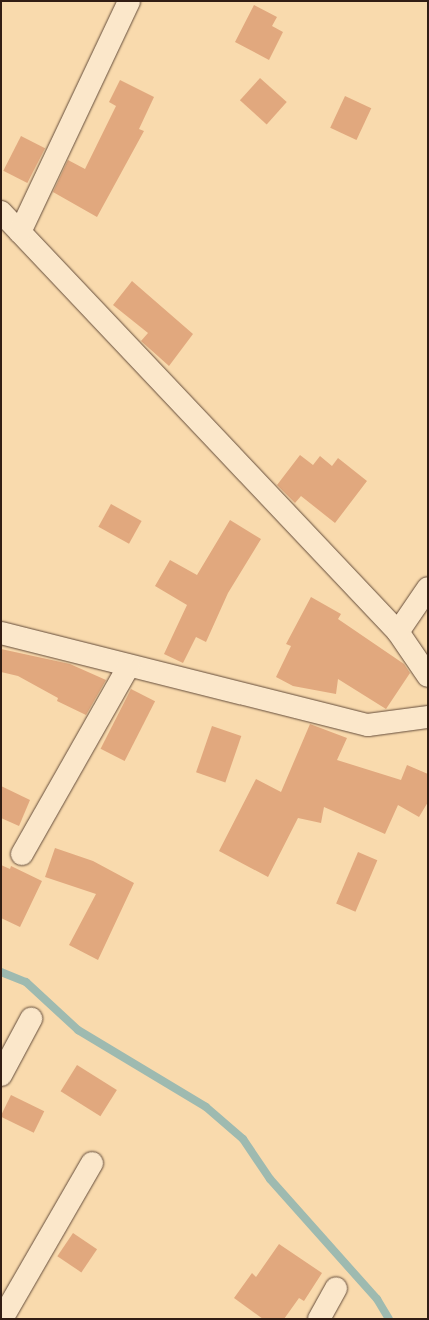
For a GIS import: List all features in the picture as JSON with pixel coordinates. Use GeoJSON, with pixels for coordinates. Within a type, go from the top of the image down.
{"type":"FeatureCollection","features":[{"type":"Feature","properties":{"kind":"street"},"geometry":{"type":"LineString","coordinates":[[129,1],[8,223],[398,632],[428,676]]}},
{"type":"Feature","properties":{"kind":"street"},"geometry":{"type":"LineString","coordinates":[[398,632],[428,588]]}},
{"type":"Feature","properties":{"kind":"street"},"geometry":{"type":"LineString","coordinates":[[1,633],[368,725],[428,717]]}},
{"type":"Feature","properties":{"kind":"street"},"geometry":{"type":"LineString","coordinates":[[22,854],[129,666]]}},
{"type":"Feature","properties":{"kind":"street"},"geometry":{"type":"LineString","coordinates":[[1,1075],[31,1019]]}},
{"type":"Feature","properties":{"kind":"street"},"geometry":{"type":"LineString","coordinates":[[2,1319],[92,1163]]}},
{"type":"Feature","properties":{"kind":"street"},"geometry":{"type":"LineString","coordinates":[[320,1319],[336,1288]]}},
{"type":"Feature","properties":{"kind":"building"},"geometry":{"type":"Polygon","coordinates":[[[254,5],[277,17],[272,26],[283,32],[269,60],[235,42],[254,5]]]}},
{"type":"Feature","properties":{"kind":"building"},"geometry":{"type":"Polygon","coordinates":[[[260,78],[287,102],[267,124],[240,100],[260,78]]]}},
{"type":"Feature","properties":{"kind":"building"},"geometry":{"type":"Polygon","coordinates":[[[120,80],[154,97],[139,129],[144,131],[97,217],[53,192],[68,160],[85,169],[116,106],[109,102],[120,80]]]}},
{"type":"Feature","properties":{"kind":"building"},"geometry":{"type":"Polygon","coordinates":[[[345,96],[371,108],[356,140],[330,128],[345,96]]]}},
{"type":"Feature","properties":{"kind":"building"},"geometry":{"type":"Polygon","coordinates":[[[21,136],[45,148],[27,183],[3,171],[21,136]]]}},
{"type":"Feature","properties":{"kind":"building"},"geometry":{"type":"Polygon","coordinates":[[[132,281],[193,334],[169,366],[141,341],[148,333],[113,305],[132,281]]]}},
{"type":"Feature","properties":{"kind":"building"},"geometry":{"type":"Polygon","coordinates":[[[300,455],[313,465],[320,456],[332,466],[338,458],[367,481],[335,523],[301,496],[295,503],[277,485],[300,455]]]}},
{"type":"Feature","properties":{"kind":"building"},"geometry":{"type":"Polygon","coordinates":[[[111,504],[142,521],[129,544],[98,527],[111,504]]]}},
{"type":"Feature","properties":{"kind":"building"},"geometry":{"type":"Polygon","coordinates":[[[230,520],[261,539],[228,593],[206,642],[196,637],[183,663],[164,654],[187,605],[155,586],[170,560],[197,575],[230,520]]]}},
{"type":"Feature","properties":{"kind":"building"},"geometry":{"type":"Polygon","coordinates":[[[311,597],[341,614],[338,619],[404,664],[410,673],[386,709],[338,679],[336,694],[293,686],[276,677],[291,646],[286,644],[311,597]]]}},
{"type":"Feature","properties":{"kind":"building"},"geometry":{"type":"Polygon","coordinates":[[[1,649],[70,664],[106,680],[86,715],[57,701],[58,698],[18,676],[1,672],[1,649]]]}},
{"type":"Feature","properties":{"kind":"building"},"geometry":{"type":"Polygon","coordinates":[[[131,689],[155,701],[125,761],[101,749],[131,689]]]}},
{"type":"Feature","properties":{"kind":"building"},"geometry":{"type":"Polygon","coordinates":[[[310,724],[347,738],[337,760],[401,780],[407,765],[428,774],[428,802],[419,817],[398,805],[385,834],[324,807],[321,823],[298,818],[268,877],[219,851],[256,779],[281,792],[310,724]]]}},
{"type":"Feature","properties":{"kind":"building"},"geometry":{"type":"Polygon","coordinates":[[[212,726],[241,736],[225,782],[196,772],[212,726]]]}},
{"type":"Feature","properties":{"kind":"building"},"geometry":{"type":"Polygon","coordinates":[[[1,786],[30,800],[19,826],[1,818],[1,786]]]}},
{"type":"Feature","properties":{"kind":"building"},"geometry":{"type":"Polygon","coordinates":[[[55,848],[93,861],[134,883],[98,960],[69,945],[96,894],[45,877],[55,848]]]}},
{"type":"Feature","properties":{"kind":"building"},"geometry":{"type":"Polygon","coordinates":[[[358,852],[377,860],[355,912],[336,904],[358,852]]]}},
{"type":"Feature","properties":{"kind":"building"},"geometry":{"type":"Polygon","coordinates":[[[1,865],[10,869],[11,866],[42,881],[20,927],[1,918],[1,865]]]}},
{"type":"Feature","properties":{"kind":"building"},"geometry":{"type":"Polygon","coordinates":[[[77,1065],[117,1090],[100,1116],[61,1091],[77,1065]]]}},
{"type":"Feature","properties":{"kind":"building"},"geometry":{"type":"Polygon","coordinates":[[[11,1095],[44,1111],[34,1133],[1,1117],[11,1095]]]}},
{"type":"Feature","properties":{"kind":"building"},"geometry":{"type":"Polygon","coordinates":[[[73,1233],[97,1249],[81,1272],[57,1256],[73,1233]]]}},
{"type":"Feature","properties":{"kind":"building"},"geometry":{"type":"Polygon","coordinates":[[[279,1244],[322,1273],[304,1301],[299,1298],[284,1319],[263,1319],[234,1298],[252,1273],[256,1277],[279,1244]]]}},
{"type":"Feature","properties":{"kind":"waterway"},"geometry":{"type":"LineString","coordinates":[[1,972],[26,982],[78,1030],[206,1107],[243,1139],[270,1179],[377,1299],[389,1319]]}}]}
